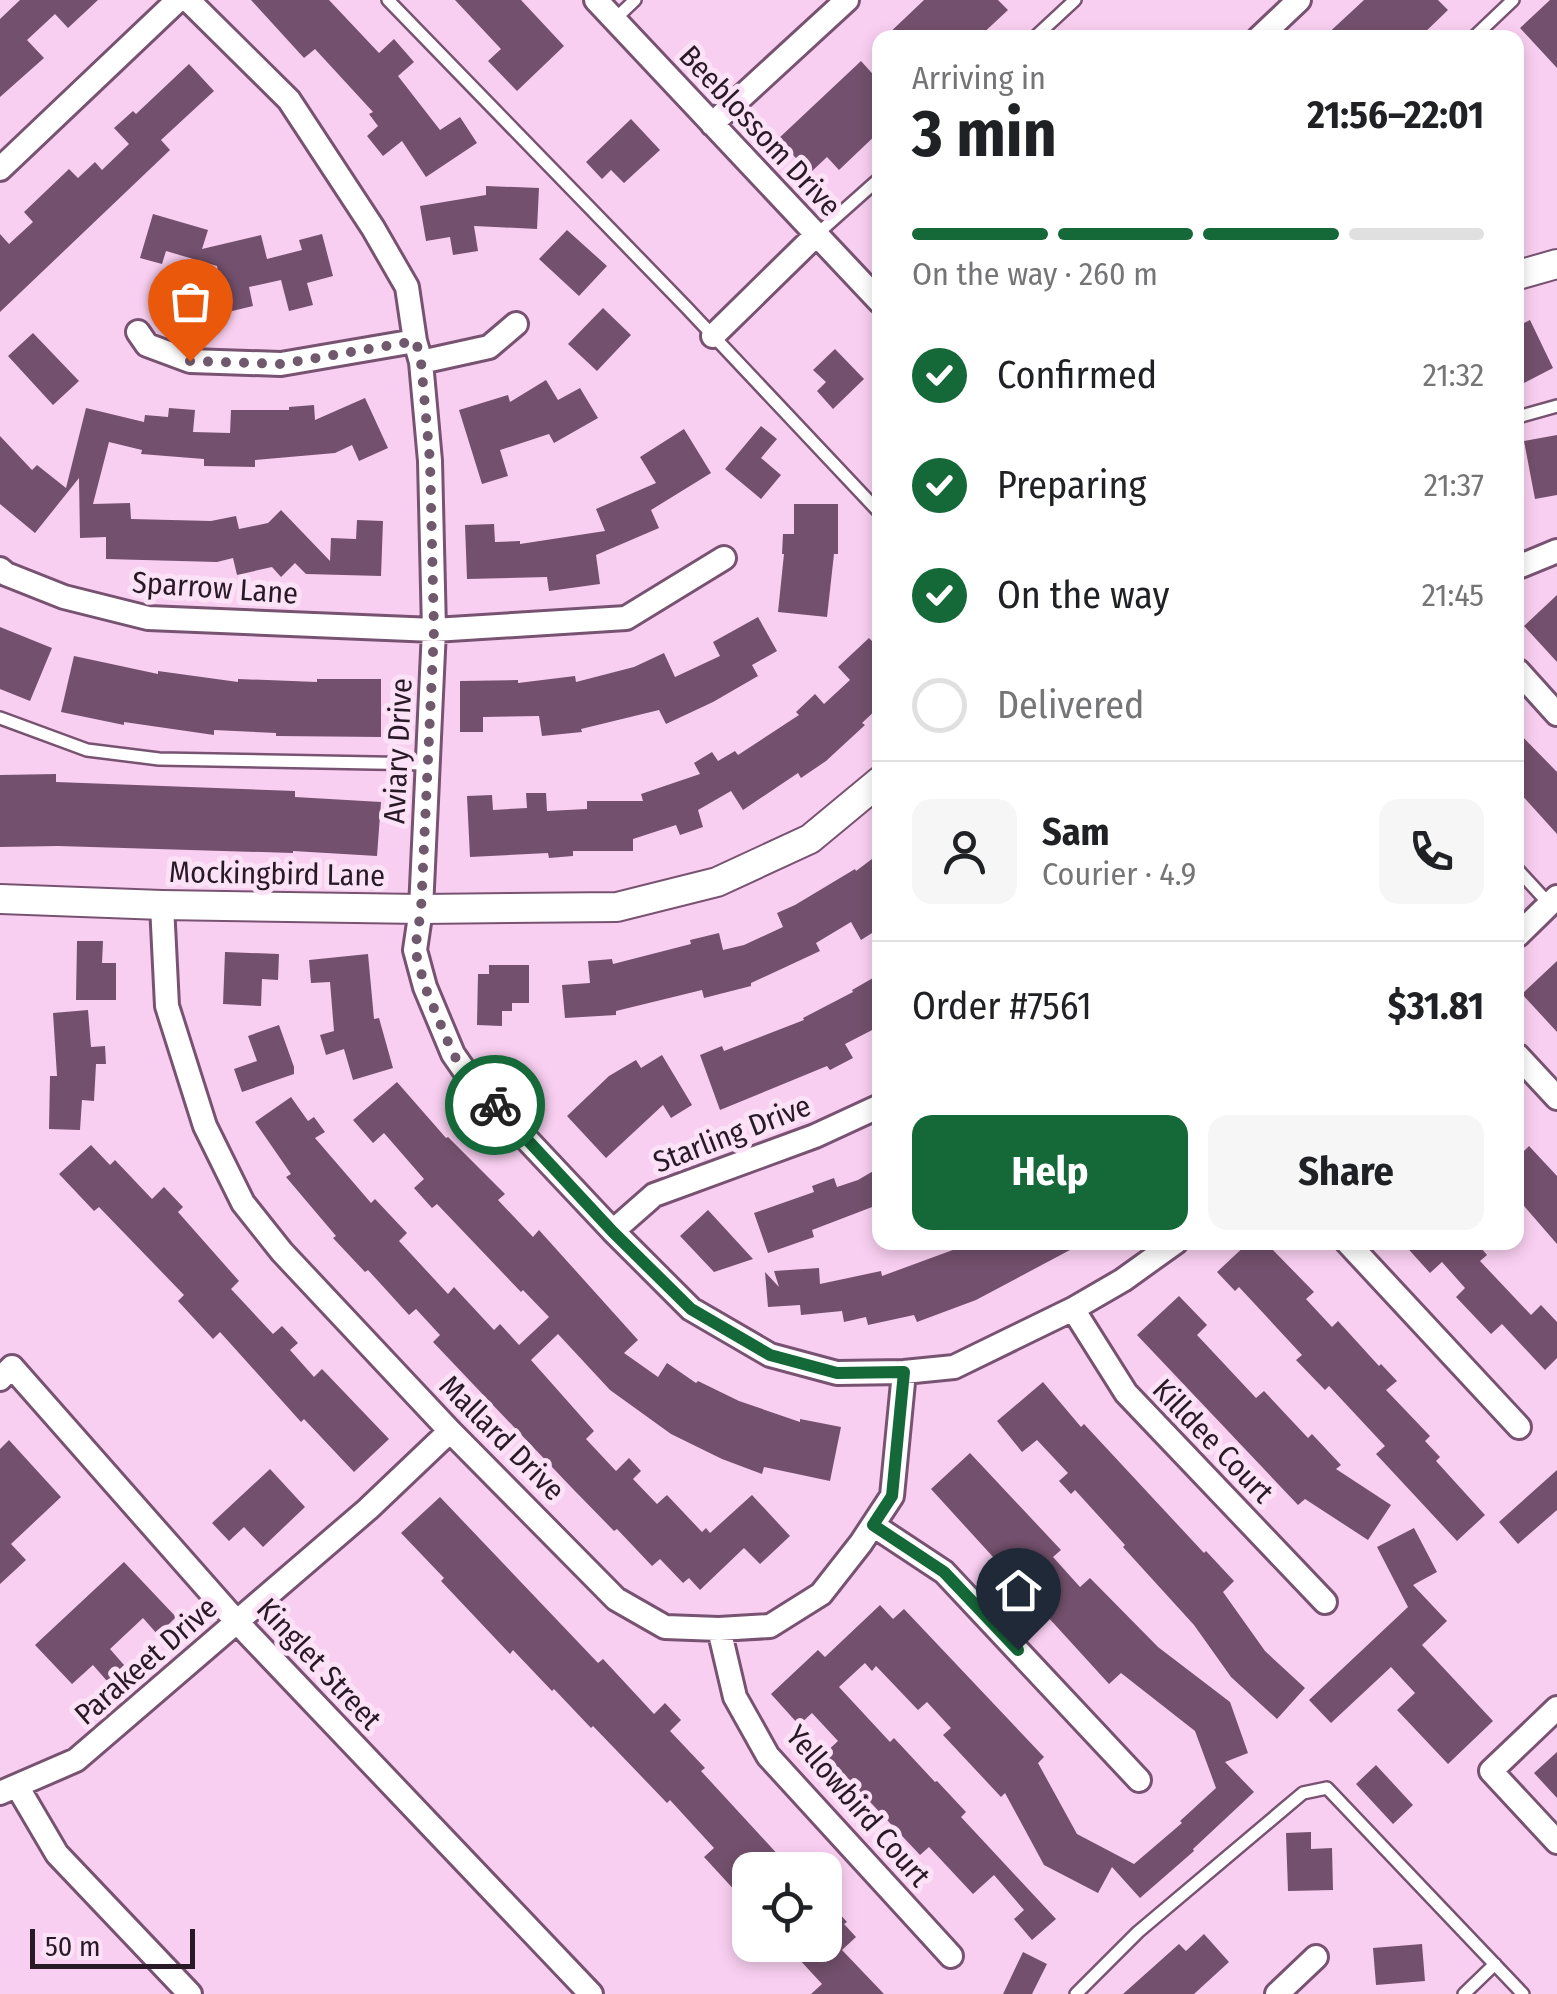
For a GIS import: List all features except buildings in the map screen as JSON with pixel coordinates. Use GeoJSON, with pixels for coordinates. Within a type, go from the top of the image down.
{"type":"FeatureCollection","features":[{"type":"Feature","properties":{"kind":"street"},"geometry":{"type":"LineString","coordinates":[[0,169],[178,0]]}},
{"type":"Feature","properties":{"kind":"street","name":"Aviary Drive"},"geometry":{"type":"LineString","coordinates":[[188,0],[289,100],[374,228],[407,287],[430,461],[434,630],[421,910],[415,950],[425,987],[453,1054],[471,1080],[691,1309],[770,1355],[837,1373],[954,1367],[1073,1309],[1165,1250]]}},
{"type":"Feature","properties":{"kind":"street","name":"Beeblossom Drive"},"geometry":{"type":"LineString","coordinates":[[596,0],[872,294]]}},
{"type":"Feature","properties":{"kind":"street"},"geometry":{"type":"LineString","coordinates":[[712,124],[847,0]]}},
{"type":"Feature","properties":{"kind":"street"},"geometry":{"type":"LineString","coordinates":[[1267,30],[1299,0]]}},
{"type":"Feature","properties":{"kind":"street"},"geometry":{"type":"LineString","coordinates":[[713,336],[816,234]]}},
{"type":"Feature","properties":{"kind":"street"},"geometry":{"type":"LineString","coordinates":[[1524,274],[1557,264]]}},
{"type":"Feature","properties":{"kind":"street"},"geometry":{"type":"LineString","coordinates":[[138,332],[147,345],[190,361],[281,364],[489,347],[516,324]]}},
{"type":"Feature","properties":{"kind":"street"},"geometry":{"type":"LineString","coordinates":[[1524,565],[1557,551]]}},
{"type":"Feature","properties":{"kind":"street","name":"Sparrow Lane"},"geometry":{"type":"LineString","coordinates":[[0,569],[64,597],[148,618],[434,630],[626,618],[724,558]]}},
{"type":"Feature","properties":{"kind":"street"},"geometry":{"type":"LineString","coordinates":[[1524,677],[1556,711]]}},
{"type":"Feature","properties":{"kind":"street","name":"Mockingbird Lane"},"geometry":{"type":"LineString","coordinates":[[0,899],[421,910],[617,907],[717,882],[810,839],[872,788]]}},
{"type":"Feature","properties":{"kind":"street"},"geometry":{"type":"LineString","coordinates":[[1524,930],[1554,904]]}},
{"type":"Feature","properties":{"kind":"street","name":"Mallard Drive"},"geometry":{"type":"LineString","coordinates":[[162,905],[168,1006],[205,1126],[243,1203],[282,1252],[450,1431],[616,1598],[664,1627],[719,1629],[770,1626],[821,1594],[892,1496],[904,1372]]}},
{"type":"Feature","properties":{"kind":"street"},"geometry":{"type":"LineString","coordinates":[[1524,1062],[1557,1098]]}},
{"type":"Feature","properties":{"kind":"street","name":"Starling Drive"},"geometry":{"type":"LineString","coordinates":[[613,1232],[654,1196],[815,1136],[872,1110]]}},
{"type":"Feature","properties":{"kind":"street"},"geometry":{"type":"LineString","coordinates":[[1354,1250],[1519,1427]]}},
{"type":"Feature","properties":{"kind":"street","name":"Killdee Court"},"geometry":{"type":"LineString","coordinates":[[1073,1309],[1126,1393],[1325,1602]]}},
{"type":"Feature","properties":{"kind":"street","name":"Kinglet Street"},"geometry":{"type":"LineString","coordinates":[[6,1373],[591,1994]]}},
{"type":"Feature","properties":{"kind":"street","name":"Parakeet Drive"},"geometry":{"type":"LineString","coordinates":[[8,1790],[76,1760],[368,1509],[450,1431]]}},
{"type":"Feature","properties":{"kind":"street"},"geometry":{"type":"LineString","coordinates":[[873,1525],[944,1572],[1139,1780]]}},
{"type":"Feature","properties":{"kind":"street","name":"Yellowbird Court"},"geometry":{"type":"LineString","coordinates":[[719,1629],[735,1696],[768,1756],[951,1956]]}},
{"type":"Feature","properties":{"kind":"street"},"geometry":{"type":"LineString","coordinates":[[1557,1708],[1491,1771],[1557,1842]]}},
{"type":"Feature","properties":{"kind":"street"},"geometry":{"type":"LineString","coordinates":[[8,1790],[57,1854],[190,1994]]}},
{"type":"Feature","properties":{"kind":"street"},"geometry":{"type":"LineString","coordinates":[[1277,1994],[1316,1957]]}},
{"type":"Feature","properties":{"kind":"lane"},"geometry":{"type":"LineString","coordinates":[[388,0],[872,505]]}},
{"type":"Feature","properties":{"kind":"lane"},"geometry":{"type":"LineString","coordinates":[[614,20],[635,0]]}},
{"type":"Feature","properties":{"kind":"lane"},"geometry":{"type":"LineString","coordinates":[[1043,30],[1075,0]]}},
{"type":"Feature","properties":{"kind":"lane"},"geometry":{"type":"LineString","coordinates":[[1482,30],[1513,0]]}},
{"type":"Feature","properties":{"kind":"lane"},"geometry":{"type":"LineString","coordinates":[[816,234],[872,185]]}},
{"type":"Feature","properties":{"kind":"lane"},"geometry":{"type":"LineString","coordinates":[[1524,415],[1557,406]]}},
{"type":"Feature","properties":{"kind":"lane"},"geometry":{"type":"LineString","coordinates":[[0,718],[86,750],[159,758],[428,764]]}},
{"type":"Feature","properties":{"kind":"lane"},"geometry":{"type":"LineString","coordinates":[[1524,876],[1554,904]]}},
{"type":"Feature","properties":{"kind":"lane"},"geometry":{"type":"LineString","coordinates":[[1076,1994],[1138,1932],[1302,1793],[1327,1788],[1524,1994]]}},
{"type":"Feature","properties":{"kind":"lane"},"geometry":{"type":"LineString","coordinates":[[1464,1994],[1495,1964]]}},
{"type":"Feature","properties":{"kind":"way so far"},"geometry":{"type":"LineString","coordinates":[[190,361],[281,364],[416,341],[430,461],[434,630],[421,910],[415,950],[425,987],[453,1054],[495,1105]]}},
{"type":"Feature","properties":{"kind":"route"},"geometry":{"type":"LineString","coordinates":[[495,1105],[691,1309],[770,1355],[837,1373],[904,1372],[892,1496],[873,1525],[944,1572],[1018,1650]]}}]}
